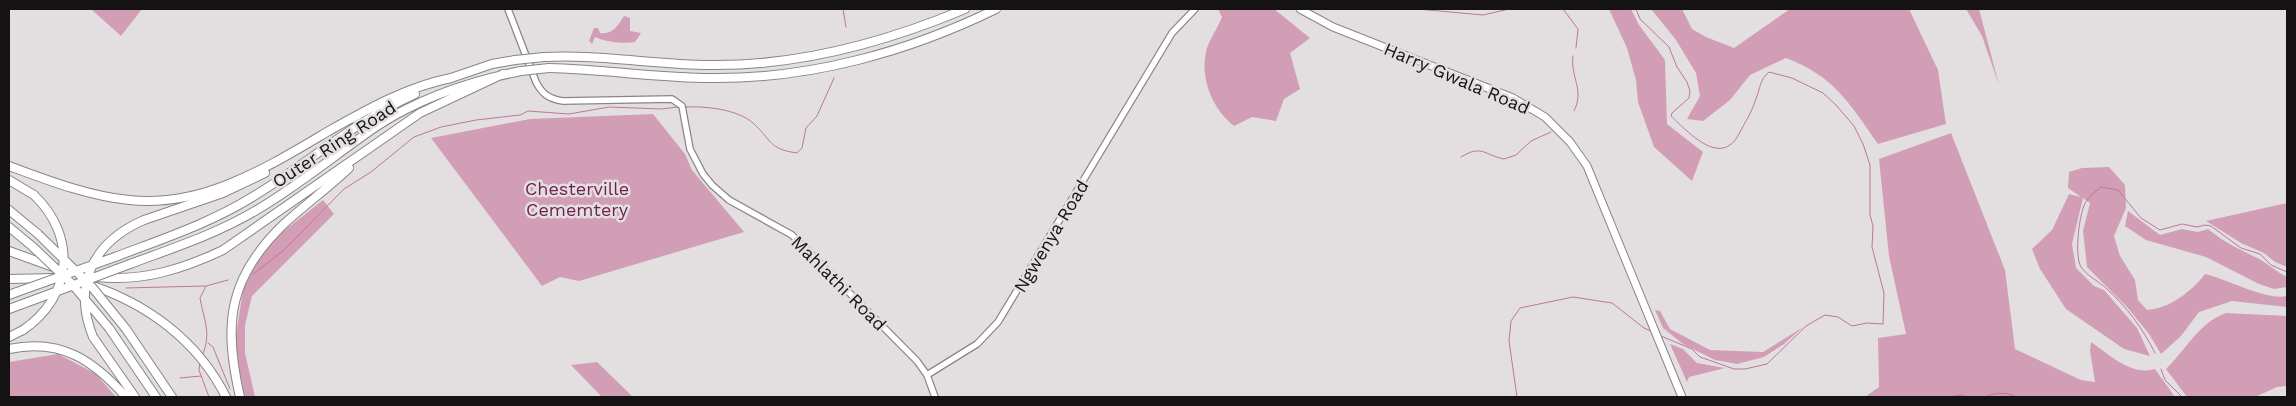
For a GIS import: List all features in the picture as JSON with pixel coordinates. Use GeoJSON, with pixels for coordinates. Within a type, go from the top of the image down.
{"type":"FeatureCollection","features":[{"type":"Feature","properties":{"kind":"highway","name":"Outer Ring Road"},"geometry":{"type":"LineString","coordinates":[[9,296],[186,230],[227,212],[269,186],[367,119],[407,97],[451,78],[492,64],[544,56],[584,56],[710,65],[770,62],[821,55],[876,41],[905,33],[965,9]]}},
{"type":"Feature","properties":{"kind":"highway","name":"Outer Ring Road"},"geometry":{"type":"LineString","coordinates":[[9,309],[196,240],[254,211],[376,127],[419,103],[478,80],[520,71],[549,68],[621,71],[689,78],[775,75],[844,63],[901,48],[996,9]]}},
{"type":"Feature","properties":{"kind":"highway"},"geometry":{"type":"LineString","coordinates":[[9,251],[59,270],[107,278],[144,276],[177,269],[223,250],[246,236],[420,114],[503,74]]}},
{"type":"Feature","properties":{"kind":"highway"},"geometry":{"type":"LineString","coordinates":[[9,166],[106,197],[150,202],[194,196],[230,184],[287,156],[386,100],[429,82],[451,78]]}},
{"type":"Feature","properties":{"kind":"highway"},"geometry":{"type":"LineString","coordinates":[[135,397],[93,337],[86,316],[85,284],[99,254],[111,240],[127,228],[144,220],[202,202],[247,183],[330,131]]}},
{"type":"Feature","properties":{"kind":"highway"},"geometry":{"type":"LineString","coordinates":[[240,397],[233,370],[230,332],[238,292],[248,267],[286,222],[367,151]]}},
{"type":"Feature","properties":{"kind":"highway"},"geometry":{"type":"LineString","coordinates":[[9,180],[34,195],[55,221],[62,241],[64,261],[61,280],[53,299],[40,316],[23,330],[9,337]]}},
{"type":"Feature","properties":{"kind":"highway"},"geometry":{"type":"LineString","coordinates":[[9,210],[38,234],[92,287],[126,329],[172,397]]}},
{"type":"Feature","properties":{"kind":"highway"},"geometry":{"type":"LineString","coordinates":[[9,227],[72,284],[108,328],[156,397]]}},
{"type":"Feature","properties":{"kind":"highway"},"geometry":{"type":"LineString","coordinates":[[9,279],[59,278],[104,290],[151,314],[177,333],[201,358],[226,397]]}},
{"type":"Feature","properties":{"kind":"highway"},"geometry":{"type":"LineString","coordinates":[[9,349],[22,346],[47,347],[79,356],[102,372],[126,397]]}},
{"type":"Feature","properties":{"kind":"main road","name":"Harry Gwala Road"},"geometry":{"type":"LineString","coordinates":[[1300,9],[1340,30],[1513,98],[1545,117],[1570,142],[1587,166],[1682,397]]}},
{"type":"Feature","properties":{"kind":"street","name":"Mahlathi Road"},"geometry":{"type":"LineString","coordinates":[[508,9],[536,82],[544,94],[563,101],[672,99],[680,103],[690,148],[700,168],[712,185],[729,200],[792,235],[917,360],[927,375],[935,397]]}},
{"type":"Feature","properties":{"kind":"street","name":"Ngwenya Road"},"geometry":{"type":"LineString","coordinates":[[927,375],[977,344],[998,322],[1172,33],[1195,9]]}},
{"type":"Feature","properties":{"kind":"green space"},"geometry":{"type":"Polygon","coordinates":[[[91,9],[142,9],[121,36],[91,9]]]}},
{"type":"Feature","properties":{"kind":"green space"},"geometry":{"type":"Polygon","coordinates":[[[1218,9],[1274,9],[1310,38],[1290,53],[1300,89],[1284,99],[1276,121],[1252,117],[1234,126],[1214,102],[1207,83],[1205,63],[1207,48],[1222,17],[1218,9]]]}},
{"type":"Feature","properties":{"kind":"green space"},"geometry":{"type":"Polygon","coordinates":[[[1609,9],[1631,9],[1639,25],[1665,60],[1667,124],[1703,152],[1692,181],[1654,147],[1638,102],[1636,80],[1627,48],[1609,9]]]}},
{"type":"Feature","properties":{"kind":"green space"},"geometry":{"type":"Polygon","coordinates":[[[1651,9],[1682,9],[1692,29],[1706,37],[1734,48],[1790,9],[1909,9],[1938,70],[1946,124],[1878,144],[1840,93],[1817,73],[1786,58],[1750,75],[1730,100],[1703,121],[1687,119],[1700,96],[1696,73],[1676,40],[1651,9]]]}},
{"type":"Feature","properties":{"kind":"green space"},"geometry":{"type":"Polygon","coordinates":[[[1966,9],[1979,9],[1999,85],[1982,36],[1966,9]]]}},
{"type":"Feature","properties":{"kind":"green space"},"geometry":{"type":"Polygon","coordinates":[[[624,16],[630,18],[630,31],[641,33],[635,42],[615,42],[595,37],[592,44],[589,41],[594,28],[598,28],[600,33],[612,31],[624,16]]]}},
{"type":"Feature","properties":{"kind":"green space","name":"Chesterville Cememtery"},"geometry":{"type":"Polygon","coordinates":[[[653,114],[685,154],[692,170],[744,232],[579,281],[560,277],[542,286],[431,138],[530,119],[653,114]]]}},
{"type":"Feature","properties":{"kind":"green space"},"geometry":{"type":"Polygon","coordinates":[[[1951,133],[2005,270],[2015,349],[2081,380],[2095,382],[2090,351],[2091,342],[2129,367],[2138,370],[2155,369],[2175,397],[1865,397],[1879,387],[1878,338],[1906,334],[1889,256],[1879,159],[1951,133]]]}},
{"type":"Feature","properties":{"kind":"green space"},"geometry":{"type":"Polygon","coordinates":[[[2109,167],[2125,185],[2126,208],[2114,236],[2120,256],[2135,280],[2138,300],[2147,310],[2172,303],[2194,287],[2205,274],[2258,293],[2279,297],[2287,296],[2287,307],[2232,301],[2199,312],[2181,336],[2161,354],[2149,334],[2127,307],[2087,267],[2083,231],[2090,203],[2083,198],[2072,244],[2076,268],[2094,286],[2104,290],[2137,328],[2150,356],[2124,349],[2066,309],[2040,269],[2032,249],[2052,230],[2069,194],[2081,197],[2068,188],[2069,172],[2082,168],[2109,167]]]}},
{"type":"Feature","properties":{"kind":"green space"},"geometry":{"type":"Polygon","coordinates":[[[323,200],[334,214],[252,296],[245,325],[245,353],[255,397],[244,397],[236,363],[236,335],[244,284],[264,251],[285,230],[323,200]]]}},
{"type":"Feature","properties":{"kind":"green space"},"geometry":{"type":"Polygon","coordinates":[[[2287,203],[2287,267],[2275,262],[2264,253],[2241,243],[2206,221],[2287,203]]]}},
{"type":"Feature","properties":{"kind":"green space"},"geometry":{"type":"Polygon","coordinates":[[[2128,211],[2160,235],[2182,229],[2198,232],[2208,229],[2287,277],[2287,287],[2274,289],[2259,284],[2206,257],[2146,240],[2125,226],[2128,211]]]}},
{"type":"Feature","properties":{"kind":"green space"},"geometry":{"type":"Polygon","coordinates":[[[1655,310],[1660,311],[1670,329],[1710,350],[1763,352],[1803,327],[1784,344],[1764,357],[1737,364],[1715,360],[1683,344],[1663,328],[1655,310]]]}},
{"type":"Feature","properties":{"kind":"green space"},"geometry":{"type":"Polygon","coordinates":[[[2226,313],[2287,316],[2287,386],[2277,387],[2255,397],[2187,397],[2166,369],[2200,330],[2216,317],[2226,313]]]}},
{"type":"Feature","properties":{"kind":"green space"},"geometry":{"type":"Polygon","coordinates":[[[1670,344],[1683,349],[1697,363],[1725,368],[1689,377],[1687,382],[1670,344]]]}},
{"type":"Feature","properties":{"kind":"green space"},"geometry":{"type":"Polygon","coordinates":[[[58,354],[96,374],[116,397],[9,397],[9,362],[58,354]]]}},
{"type":"Feature","properties":{"kind":"green space"},"geometry":{"type":"Polygon","coordinates":[[[597,362],[633,397],[602,397],[571,365],[597,362]]]}},
{"type":"Feature","properties":{"kind":"waterway"},"geometry":{"type":"LineString","coordinates":[[843,9],[846,27]]}},
{"type":"Feature","properties":{"kind":"waterway"},"geometry":{"type":"LineString","coordinates":[[1417,9],[1483,15],[1509,9]]}},
{"type":"Feature","properties":{"kind":"waterway"},"geometry":{"type":"LineString","coordinates":[[1563,9],[1578,29],[1576,48]]}},
{"type":"Feature","properties":{"kind":"waterway"},"geometry":{"type":"LineString","coordinates":[[1636,9],[1640,19],[1669,47],[1690,91],[1689,98],[1671,116],[1705,144],[1714,148],[1723,148],[1732,144],[1748,117],[1762,81],[1769,72],[1792,78],[1823,93],[1836,105],[1854,126],[1870,165],[1870,215],[1873,226],[1872,247],[1884,293],[1883,324],[1867,323],[1852,326],[1838,317],[1825,315],[1806,326],[1767,364],[1745,369],[1734,369],[1700,357],[1692,349],[1661,336]]}},
{"type":"Feature","properties":{"kind":"waterway"},"geometry":{"type":"LineString","coordinates":[[1573,56],[1573,71],[1578,90],[1574,111]]}},
{"type":"Feature","properties":{"kind":"waterway"},"geometry":{"type":"LineString","coordinates":[[685,107],[711,108],[738,114],[753,123],[775,146],[797,153],[802,148],[806,128],[817,116],[834,78]]}},
{"type":"Feature","properties":{"kind":"waterway"},"geometry":{"type":"LineString","coordinates":[[253,274],[284,250],[344,189],[371,172],[414,137],[441,127],[476,120],[520,115],[528,111],[569,114],[609,107],[661,109],[678,107]]}},
{"type":"Feature","properties":{"kind":"waterway"},"geometry":{"type":"LineString","coordinates":[[1461,157],[1468,153],[1479,151],[1504,159],[1516,155],[1531,141],[1551,132]]}},
{"type":"Feature","properties":{"kind":"waterway"},"geometry":{"type":"LineString","coordinates":[[2155,353],[2146,336],[2128,311],[2107,289],[2081,267],[2079,261],[2078,244],[2084,205],[2101,187],[2118,190],[2141,218],[2160,230],[2182,224],[2197,227],[2211,226],[2241,248],[2260,254],[2271,265],[2287,272]]}},
{"type":"Feature","properties":{"kind":"waterway"},"geometry":{"type":"LineString","coordinates":[[202,356],[207,334],[200,298],[206,286],[228,280]]}},
{"type":"Feature","properties":{"kind":"waterway"},"geometry":{"type":"LineString","coordinates":[[126,288],[205,286]]}},
{"type":"Feature","properties":{"kind":"waterway"},"geometry":{"type":"LineString","coordinates":[[1517,397],[1509,341],[1511,321],[1520,308],[1573,297],[1612,303],[1644,328],[1653,332]]}},
{"type":"Feature","properties":{"kind":"waterway"},"geometry":{"type":"LineString","coordinates":[[208,343],[213,347],[230,389]]}},
{"type":"Feature","properties":{"kind":"waterway"},"geometry":{"type":"LineString","coordinates":[[200,362],[199,370],[209,397]]}},
{"type":"Feature","properties":{"kind":"waterway"},"geometry":{"type":"LineString","coordinates":[[2161,369],[2165,380],[2182,397]]}},
{"type":"Feature","properties":{"kind":"waterway"},"geometry":{"type":"LineString","coordinates":[[180,378],[201,376]]}},
{"type":"Feature","properties":{"kind":"waterway"},"geometry":{"type":"LineString","coordinates":[[1985,397],[2001,393],[2017,397]]}},
{"type":"Feature","properties":{"kind":"waterway"},"geometry":{"type":"LineString","coordinates":[[1949,397],[1961,395],[1967,397]]}}]}
